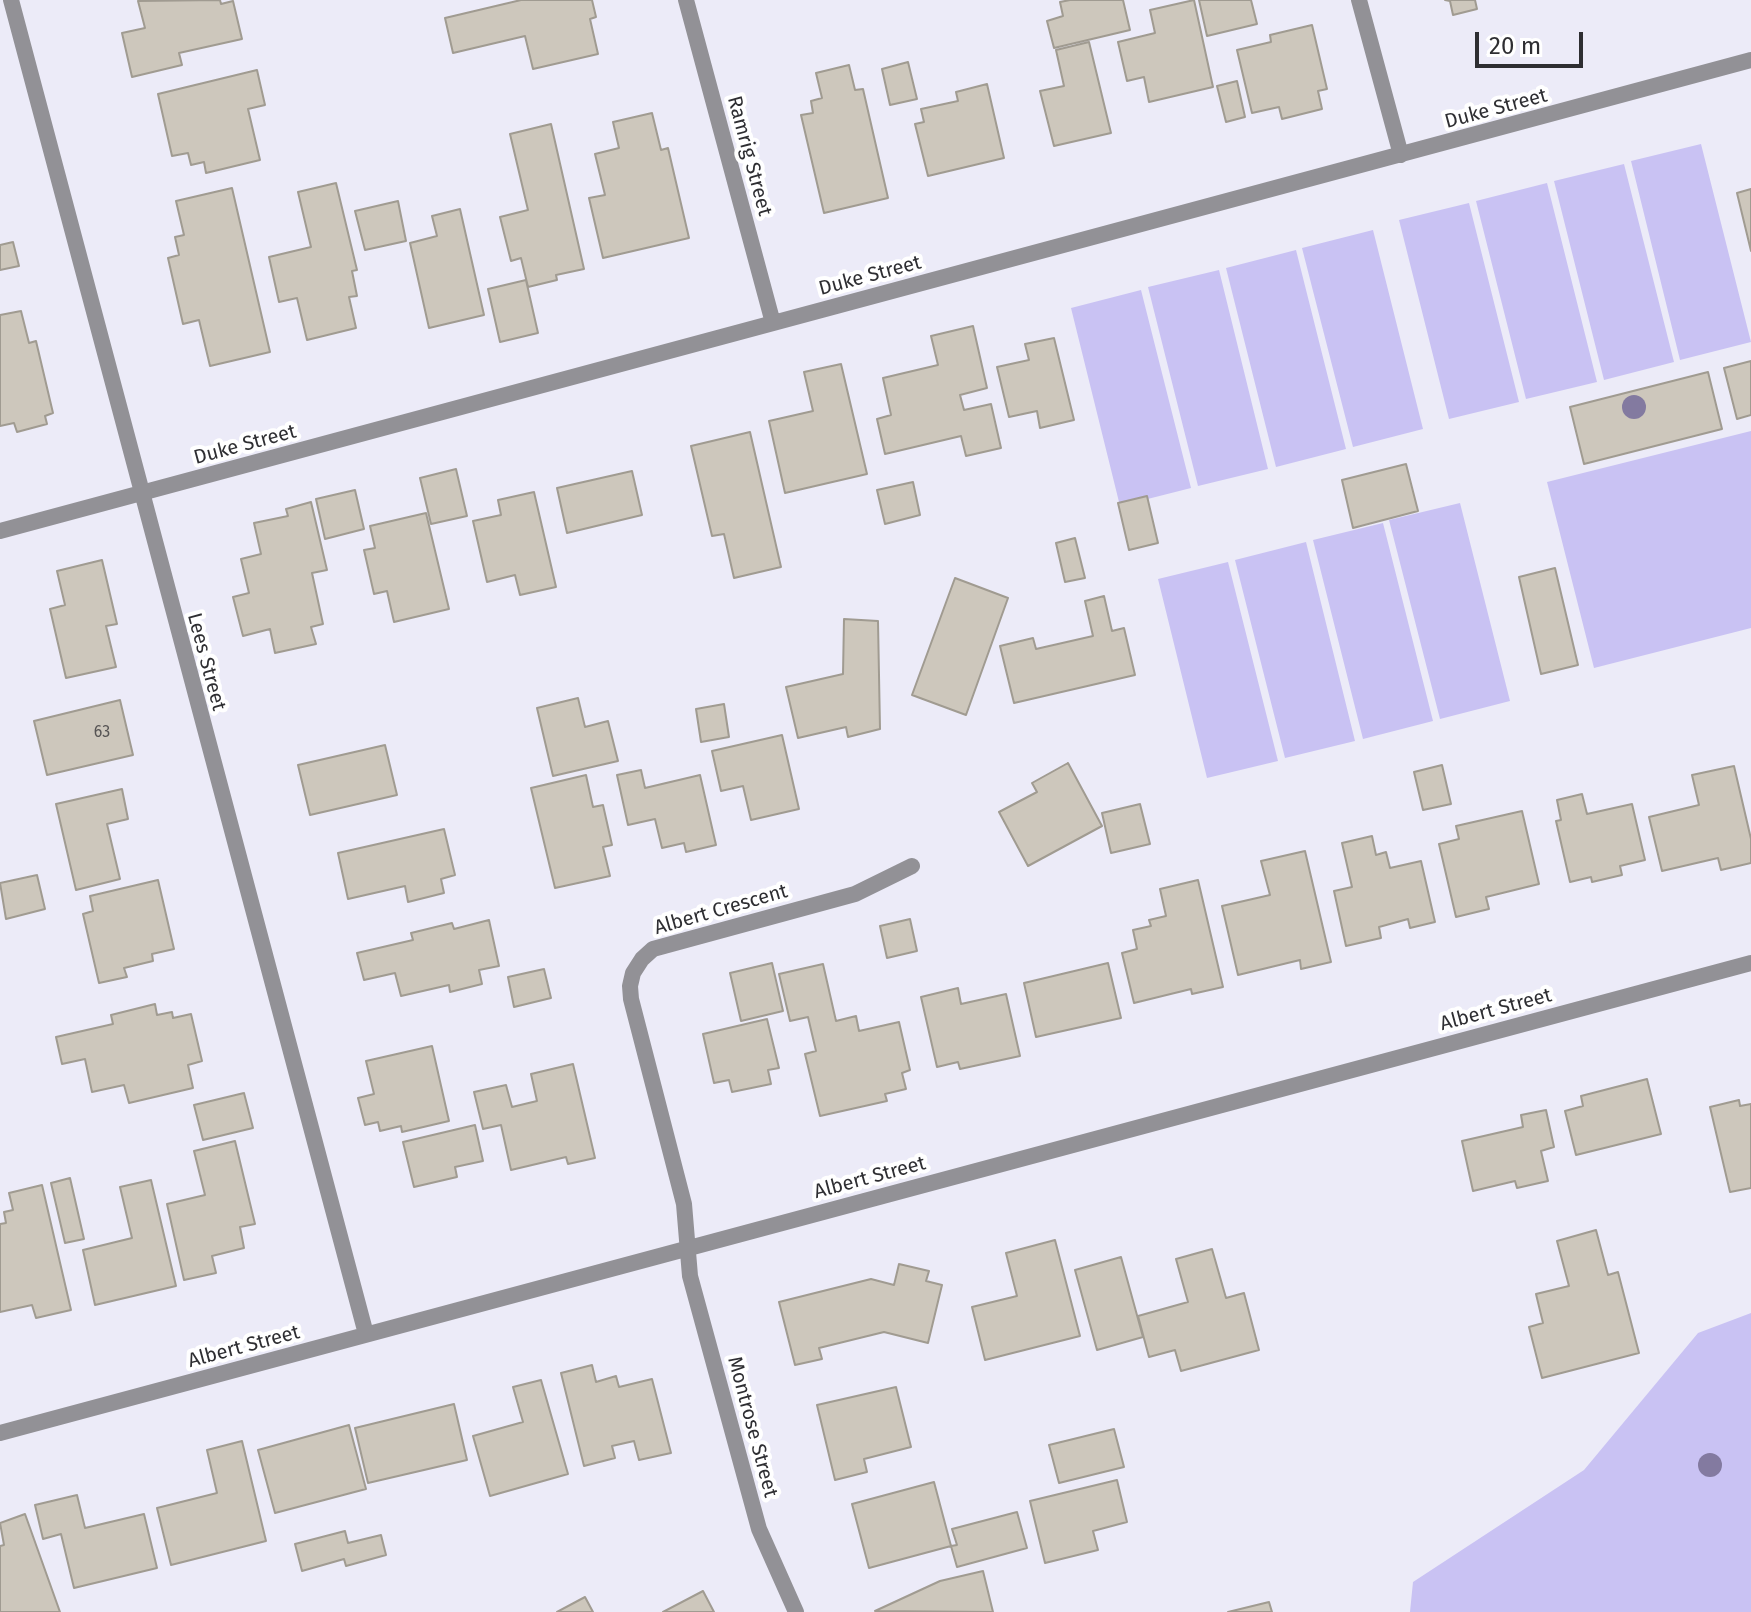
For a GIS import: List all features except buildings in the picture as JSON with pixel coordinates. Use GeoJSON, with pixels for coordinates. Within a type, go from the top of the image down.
{"type":"FeatureCollection","features":[{"type":"Feature","properties":{"kind":"street","name":"Lees Street"},"geometry":{"type":"LineString","coordinates":[[11,0],[366,1334]]}},
{"type":"Feature","properties":{"kind":"street","name":"Ramrig Street"},"geometry":{"type":"LineString","coordinates":[[686,0],[773,323]]}},
{"type":"Feature","properties":{"kind":"street"},"geometry":{"type":"LineString","coordinates":[[1359,0],[1401,155]]}},
{"type":"Feature","properties":{"kind":"street","name":"Duke Street"},"geometry":{"type":"LineString","coordinates":[[0,531],[1751,60]]}},
{"type":"Feature","properties":{"kind":"street","name":"Albert Crescent"},"geometry":{"type":"LineString","coordinates":[[689,1247],[684,1204],[631,999],[630,986],[637,966],[653,949],[855,894],[912,866]]}},
{"type":"Feature","properties":{"kind":"street","name":"Albert Street"},"geometry":{"type":"LineString","coordinates":[[0,1433],[1751,963]]}},
{"type":"Feature","properties":{"kind":"street","name":"Montrose Street"},"geometry":{"type":"LineString","coordinates":[[689,1247],[690,1276],[752,1505],[766,1547],[796,1612]]}},
{"type":"Feature","properties":{"kind":"shaded area"},"geometry":{"type":"Polygon","coordinates":[[[1701,144],[1751,342],[1680,360],[1631,161],[1701,144]]]}},
{"type":"Feature","properties":{"kind":"shaded area"},"geometry":{"type":"Polygon","coordinates":[[[1624,164],[1674,362],[1604,380],[1554,181],[1624,164]]]}},
{"type":"Feature","properties":{"kind":"shaded area"},"geometry":{"type":"Polygon","coordinates":[[[1547,183],[1597,382],[1526,399],[1476,201],[1547,183]]]}},
{"type":"Feature","properties":{"kind":"shaded area"},"geometry":{"type":"Polygon","coordinates":[[[1469,203],[1519,402],[1449,419],[1399,220],[1469,203]]]}},
{"type":"Feature","properties":{"kind":"shaded area"},"geometry":{"type":"Polygon","coordinates":[[[1373,230],[1423,429],[1353,447],[1302,248],[1373,230]]]}},
{"type":"Feature","properties":{"kind":"shaded area"},"geometry":{"type":"Polygon","coordinates":[[[1296,250],[1346,449],[1276,467],[1226,268],[1296,250]]]}},
{"type":"Feature","properties":{"kind":"shaded area"},"geometry":{"type":"Polygon","coordinates":[[[1219,270],[1268,469],[1198,486],[1148,287],[1219,270]]]}},
{"type":"Feature","properties":{"kind":"shaded area"},"geometry":{"type":"Polygon","coordinates":[[[1141,290],[1191,488],[1120,506],[1071,308],[1141,290]]]}},
{"type":"Feature","properties":{"kind":"shaded area"},"geometry":{"type":"Polygon","coordinates":[[[1751,431],[1751,628],[1594,668],[1547,482],[1751,431]]]}},
{"type":"Feature","properties":{"kind":"shaded area"},"geometry":{"type":"Polygon","coordinates":[[[1460,503],[1510,701],[1440,719],[1389,520],[1460,503]]]}},
{"type":"Feature","properties":{"kind":"shaded area"},"geometry":{"type":"Polygon","coordinates":[[[1383,523],[1433,721],[1363,739],[1313,540],[1383,523]]]}},
{"type":"Feature","properties":{"kind":"shaded area"},"geometry":{"type":"Polygon","coordinates":[[[1306,542],[1355,741],[1285,758],[1235,560],[1306,542]]]}},
{"type":"Feature","properties":{"kind":"shaded area"},"geometry":{"type":"Polygon","coordinates":[[[1228,562],[1278,761],[1207,778],[1158,579],[1228,562]]]}},
{"type":"Feature","properties":{"kind":"shaded area"},"geometry":{"type":"Polygon","coordinates":[[[1751,1313],[1751,1612],[1410,1612],[1413,1582],[1584,1470],[1698,1333],[1751,1313]]]}}]}
